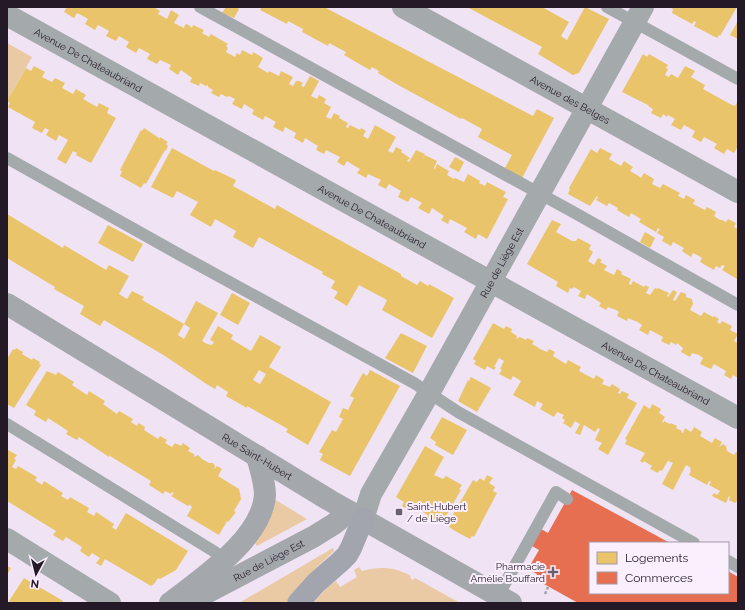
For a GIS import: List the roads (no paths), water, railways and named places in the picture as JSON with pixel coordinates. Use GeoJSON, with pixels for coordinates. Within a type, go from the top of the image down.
{"type":"FeatureCollection","features":[{"type":"Feature","properties":{"kind":"highway"},"geometry":{"type":"LineString","coordinates":[[298,603],[316,583],[347,555],[351,548],[354,514]]}},
{"type":"Feature","properties":{"kind":"street","name":"Avenue des Belges"},"geometry":{"type":"LineString","coordinates":[[403,7],[738,192]]}},
{"type":"Feature","properties":{"kind":"street","name":"Rue de Liège Est"},"geometry":{"type":"LineString","coordinates":[[187,603],[232,568],[327,529],[338,520],[354,514],[371,494],[429,393],[638,14]]}},
{"type":"Feature","properties":{"kind":"street","name":"Avenue De Chateaubriand"},"geometry":{"type":"LineString","coordinates":[[7,15],[738,418]]}},
{"type":"Feature","properties":{"kind":"street","name":"Rue Saint-Hubert"},"geometry":{"type":"LineString","coordinates":[[7,304],[354,514],[505,599]]}},
{"type":"Feature","properties":{"kind":"street"},"geometry":{"type":"LineString","coordinates":[[170,603],[232,568],[235,551],[255,523],[262,510],[265,489],[257,456]]}},
{"type":"Feature","properties":{"kind":"street"},"geometry":{"type":"LineString","coordinates":[[7,539],[110,603]]}},
{"type":"Feature","properties":{"kind":"lane"},"geometry":{"type":"LineString","coordinates":[[200,7],[738,305]]}},
{"type":"Feature","properties":{"kind":"lane"},"geometry":{"type":"LineString","coordinates":[[607,7],[638,14],[738,79]]}},
{"type":"Feature","properties":{"kind":"lane"},"geometry":{"type":"LineString","coordinates":[[7,158],[414,383],[458,412],[692,542]]}},
{"type":"Feature","properties":{"kind":"lane"},"geometry":{"type":"LineString","coordinates":[[7,424],[215,552],[232,568]]}},
{"type":"Feature","properties":{"kind":"lane"},"geometry":{"type":"LineString","coordinates":[[505,599],[556,492],[567,499]]}},
{"type":"Feature","properties":{"kind":"lane"},"geometry":{"type":"LineString","coordinates":[[729,562],[738,567]]}},
{"type":"Feature","properties":{"kind":"place","name":"Saint-Hubert / de Liège"},"geometry":{"type":"Point","coordinates":[399,512]}},
{"type":"Feature","properties":{"kind":"place","name":"Pharmacie Amélie Bouffard"},"geometry":{"type":"Point","coordinates":[553,572]}}]}
